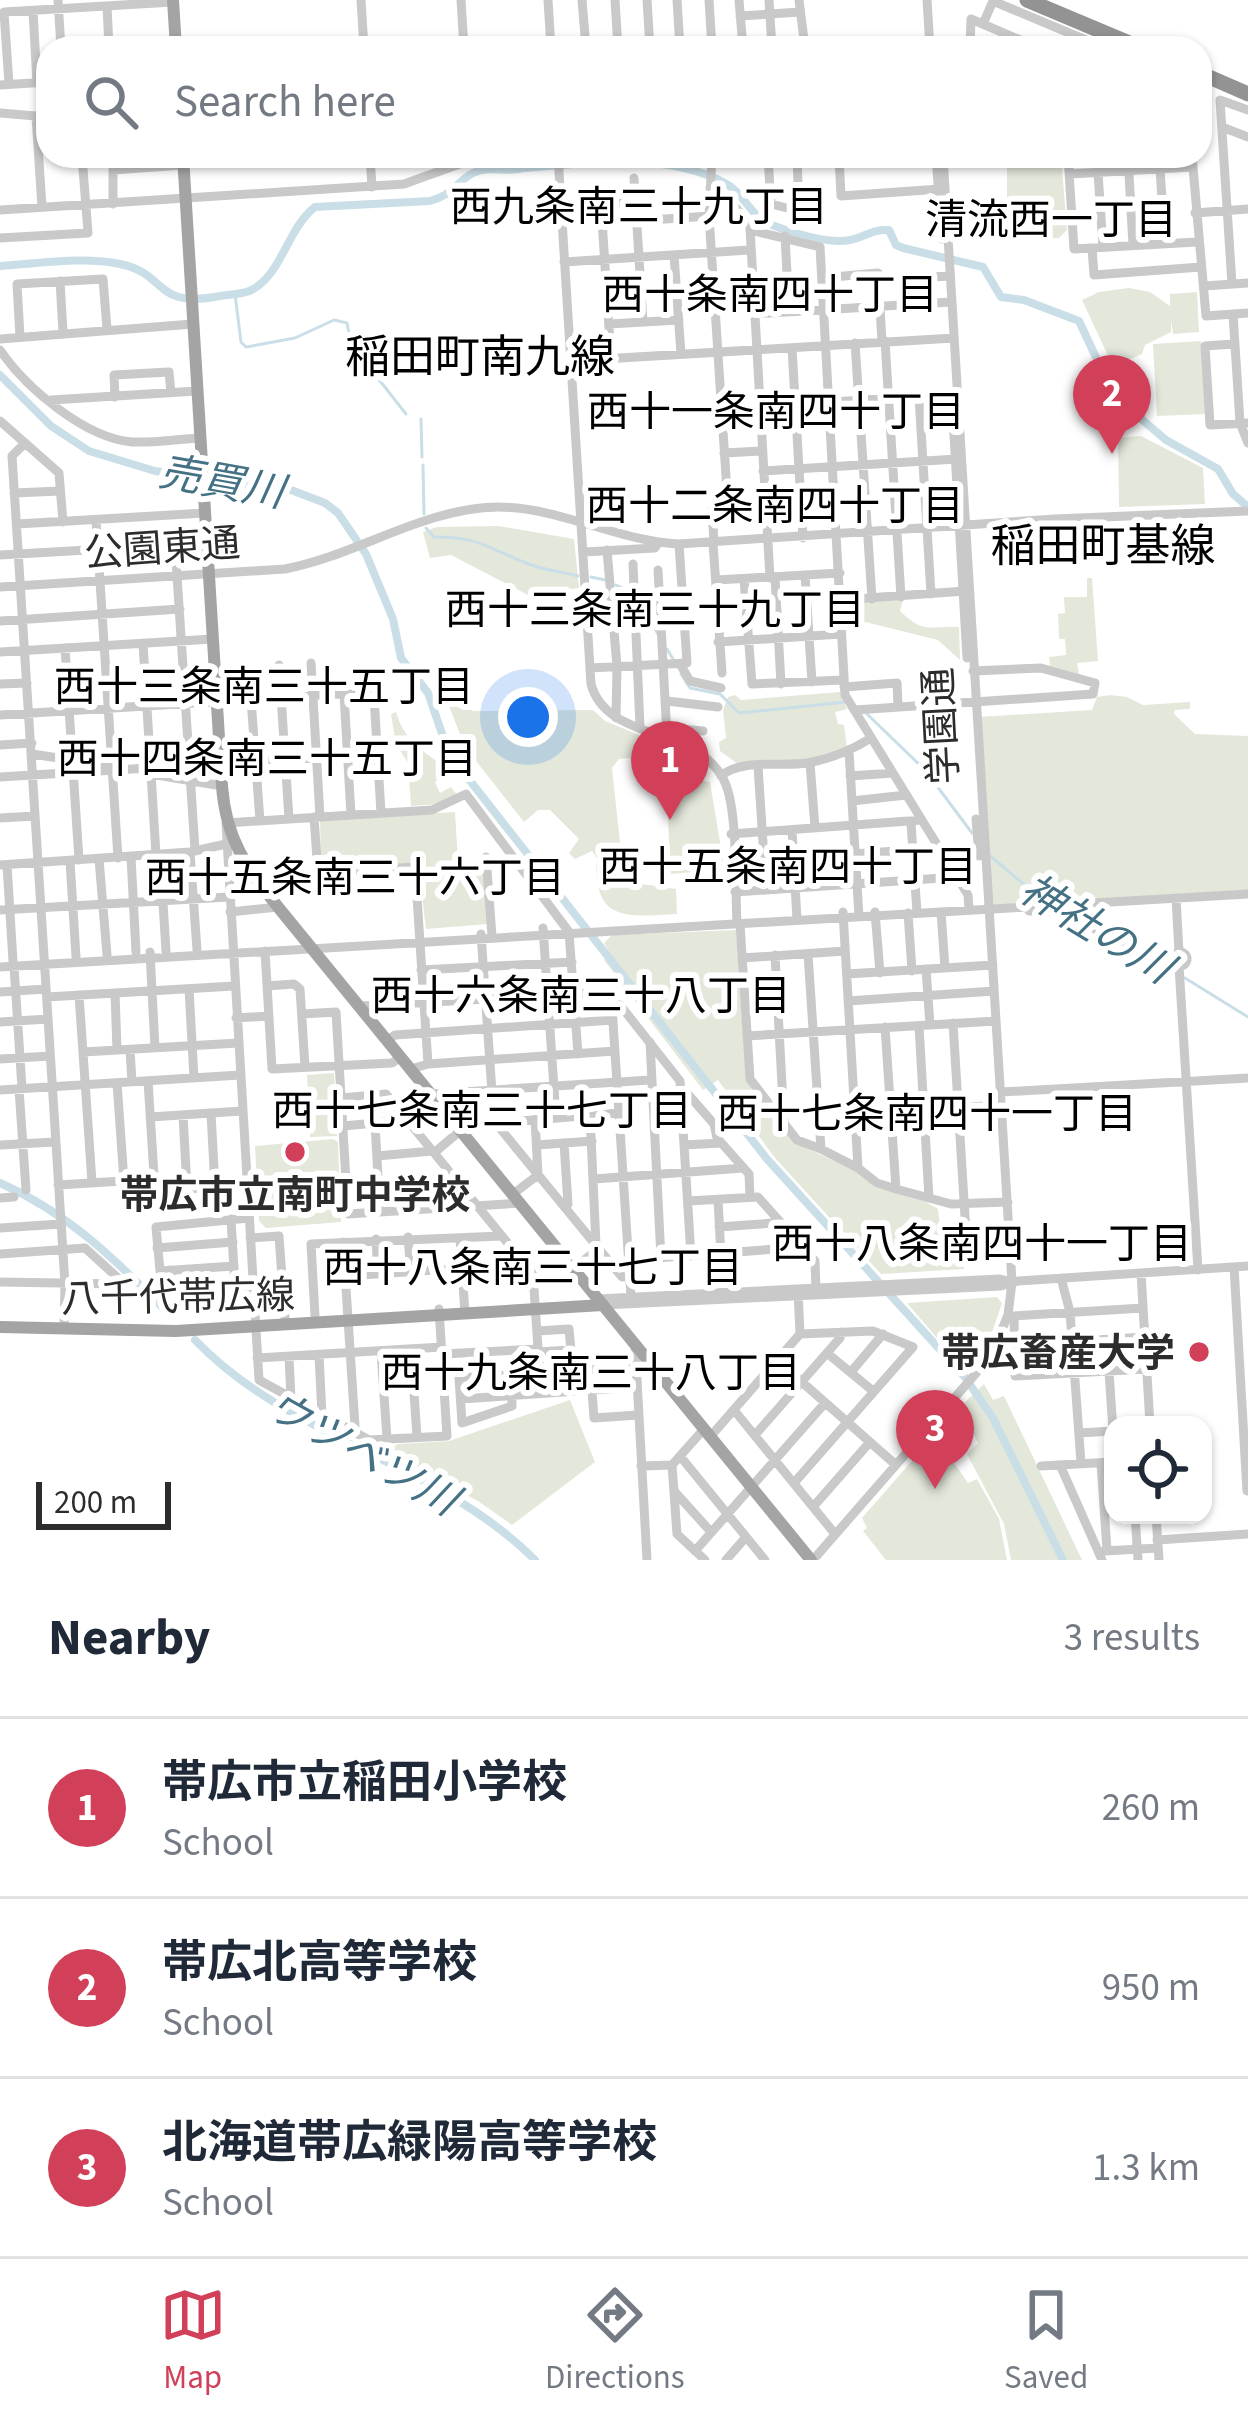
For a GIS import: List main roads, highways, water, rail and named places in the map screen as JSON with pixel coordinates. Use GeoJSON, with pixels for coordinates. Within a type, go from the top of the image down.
{"type":"FeatureCollection","features":[{"type":"Feature","properties":{"kind":"highway"},"geometry":{"type":"LineString","coordinates":[[1027,0],[1112,36]]}},
{"type":"Feature","properties":{"kind":"highway"},"geometry":{"type":"LineString","coordinates":[[1044,0],[1129,36]]}},
{"type":"Feature","properties":{"kind":"highway"},"geometry":{"type":"LineString","coordinates":[[1212,75],[1248,90]]}},
{"type":"Feature","properties":{"kind":"main road"},"geometry":{"type":"LineString","coordinates":[[173,1],[175,36]]}},
{"type":"Feature","properties":{"kind":"main road"},"geometry":{"type":"LineString","coordinates":[[183,168],[222,786],[226,823],[243,861],[812,1560]]}},
{"type":"Feature","properties":{"kind":"main road","name":"八千代帯広線"},"geometry":{"type":"LineString","coordinates":[[0,1324],[255,1324],[600,1302]]}},
{"type":"Feature","properties":{"kind":"main road","name":"八千代帯広線"},"geometry":{"type":"LineString","coordinates":[[255,1324],[315,1316],[348,1318]]}},
{"type":"Feature","properties":{"kind":"waterway"},"geometry":{"type":"LineString","coordinates":[[0,266],[105,262],[136,269],[183,298],[238,294],[265,280],[315,207],[430,201],[473,173],[532,168]]}},
{"type":"Feature","properties":{"kind":"waterway"},"geometry":{"type":"LineString","coordinates":[[684,168],[725,183],[772,225],[836,241],[889,230],[896,245],[903,248],[983,267],[1001,297],[1024,300],[1079,321],[1101,368],[1133,412],[1166,440],[1218,469],[1233,494],[1248,507]]}},
{"type":"Feature","properties":{"kind":"waterway","name":"神社の川"},"geometry":{"type":"LineString","coordinates":[[235,294],[241,342],[246,347],[295,338],[334,320],[347,323],[351,344],[406,414]]}},
{"type":"Feature","properties":{"kind":"waterway","name":"売買川"},"geometry":{"type":"LineString","coordinates":[[0,375],[51,426],[89,451],[155,471],[291,490],[338,513],[366,554],[393,619],[401,658],[428,693],[449,754],[767,1159],[964,1376],[993,1418],[1063,1560]]}},
{"type":"Feature","properties":{"kind":"waterway","name":"神社の川"},"geometry":{"type":"LineString","coordinates":[[421,419],[422,457]]}},
{"type":"Feature","properties":{"kind":"waterway","name":"神社の川"},"geometry":{"type":"LineString","coordinates":[[423,465],[424,514]]}},
{"type":"Feature","properties":{"kind":"waterway","name":"神社の川"},"geometry":{"type":"LineString","coordinates":[[426,528],[434,537],[474,542],[535,566],[578,576]]}},
{"type":"Feature","properties":{"kind":"waterway","name":"神社の川"},"geometry":{"type":"LineString","coordinates":[[591,577],[605,580]]}},
{"type":"Feature","properties":{"kind":"waterway","name":"神社の川"},"geometry":{"type":"LineString","coordinates":[[616,585],[628,591]]}},
{"type":"Feature","properties":{"kind":"waterway","name":"神社の川"},"geometry":{"type":"LineString","coordinates":[[645,612],[658,634]]}},
{"type":"Feature","properties":{"kind":"waterway","name":"神社の川"},"geometry":{"type":"LineString","coordinates":[[667,649],[673,659]]}},
{"type":"Feature","properties":{"kind":"waterway","name":"神社の川"},"geometry":{"type":"LineString","coordinates":[[681,674],[690,688],[720,694],[739,713],[846,702]]}},
{"type":"Feature","properties":{"kind":"waterway","name":"神社の川"},"geometry":{"type":"LineString","coordinates":[[867,714],[925,770],[972,833]]}},
{"type":"Feature","properties":{"kind":"waterway","name":"神社の川"},"geometry":{"type":"LineString","coordinates":[[989,855],[1045,902]]}},
{"type":"Feature","properties":{"kind":"waterway","name":"神社の川"},"geometry":{"type":"LineString","coordinates":[[1160,963],[1177,973]]}},
{"type":"Feature","properties":{"kind":"waterway","name":"神社の川"},"geometry":{"type":"LineString","coordinates":[[1185,978],[1248,1017]]}},
{"type":"Feature","properties":{"kind":"waterway","name":"ウツベツ川"},"geometry":{"type":"LineString","coordinates":[[0,1183],[69,1223],[166,1311]]}},
{"type":"Feature","properties":{"kind":"waterway","name":"ウツベツ川"},"geometry":{"type":"LineString","coordinates":[[195,1340],[275,1403],[455,1499],[535,1560]]}},
{"type":"Feature","properties":{"kind":"place","name":"帯広北高等学校"},"geometry":{"type":"Point","coordinates":[1112,454]}},
{"type":"Feature","properties":{"kind":"place","name":"帯広市立稲田小学校"},"geometry":{"type":"Point","coordinates":[670,820]}},
{"type":"Feature","properties":{"kind":"place","name":"帯広市立南町中学校"},"geometry":{"type":"Point","coordinates":[295,1152]}},
{"type":"Feature","properties":{"kind":"place","name":"帯広畜産大学"},"geometry":{"type":"Point","coordinates":[1199,1352]}},
{"type":"Feature","properties":{"kind":"place","name":"北海道帯広緑陽高等学校"},"geometry":{"type":"Point","coordinates":[935,1489]}},
{"type":"Feature","properties":{"kind":"district","name":"西九条南三十九丁目"},"geometry":{"type":"Point","coordinates":[639,206]}},
{"type":"Feature","properties":{"kind":"district","name":"清流西一丁目"},"geometry":{"type":"Point","coordinates":[1051,219]}},
{"type":"Feature","properties":{"kind":"district","name":"西十条南四十丁目"},"geometry":{"type":"Point","coordinates":[770,294]}},
{"type":"Feature","properties":{"kind":"district","name":"稲田町南九線"},"geometry":{"type":"Point","coordinates":[480,356]}},
{"type":"Feature","properties":{"kind":"district","name":"西十一条南四十丁目"},"geometry":{"type":"Point","coordinates":[776,411]}},
{"type":"Feature","properties":{"kind":"district","name":"西十二条南四十丁目"},"geometry":{"type":"Point","coordinates":[775,505]}},
{"type":"Feature","properties":{"kind":"district","name":"稲田町基線"},"geometry":{"type":"Point","coordinates":[1103,545]}},
{"type":"Feature","properties":{"kind":"district","name":"西十三条南三十九丁目"},"geometry":{"type":"Point","coordinates":[655,609]}},
{"type":"Feature","properties":{"kind":"district","name":"西十三条南三十五丁目"},"geometry":{"type":"Point","coordinates":[264,686]}},
{"type":"Feature","properties":{"kind":"district","name":"西十四条南三十五丁目"},"geometry":{"type":"Point","coordinates":[267,758]}},
{"type":"Feature","properties":{"kind":"district","name":"西十五条南四十丁目"},"geometry":{"type":"Point","coordinates":[788,866]}},
{"type":"Feature","properties":{"kind":"district","name":"西十五条南三十六丁目"},"geometry":{"type":"Point","coordinates":[355,877]}},
{"type":"Feature","properties":{"kind":"district","name":"西十六条南三十八丁目"},"geometry":{"type":"Point","coordinates":[581,995]}},
{"type":"Feature","properties":{"kind":"district","name":"西十七条南三十七丁目"},"geometry":{"type":"Point","coordinates":[482,1110]}},
{"type":"Feature","properties":{"kind":"district","name":"西十七条南四十一丁目"},"geometry":{"type":"Point","coordinates":[927,1113]}},
{"type":"Feature","properties":{"kind":"district","name":"西十八条南四十一丁目"},"geometry":{"type":"Point","coordinates":[982,1243]}},
{"type":"Feature","properties":{"kind":"district","name":"西十八条南三十七丁目"},"geometry":{"type":"Point","coordinates":[533,1267]}},
{"type":"Feature","properties":{"kind":"district","name":"西十九条南三十八丁目"},"geometry":{"type":"Point","coordinates":[591,1372]}}]}
